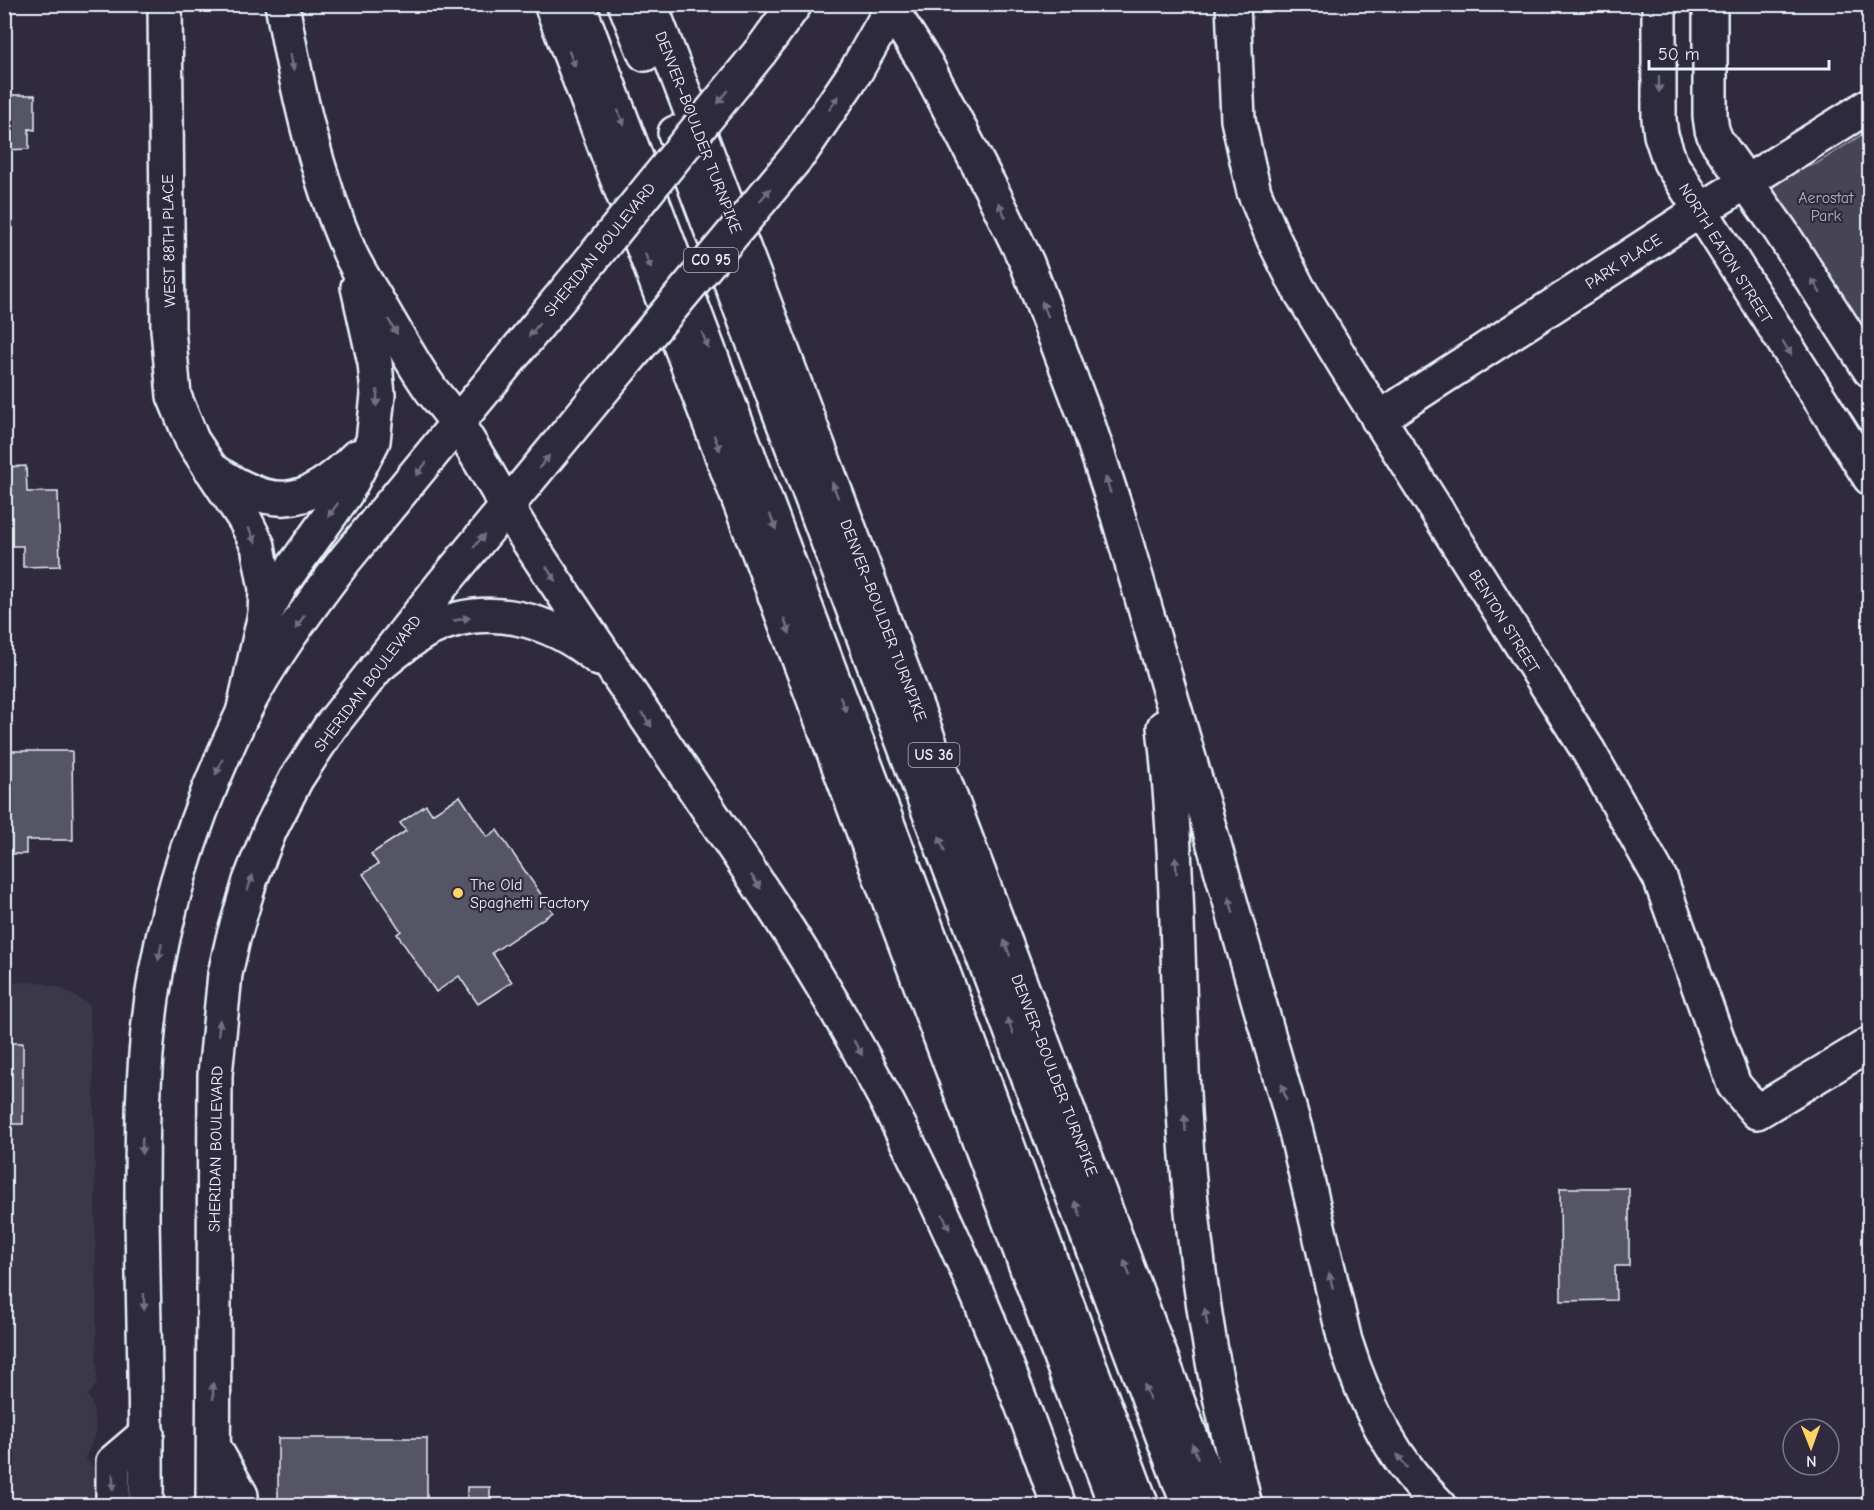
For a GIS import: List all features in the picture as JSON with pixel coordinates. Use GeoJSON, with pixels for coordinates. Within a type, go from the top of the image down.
{"type":"FeatureCollection","features":[{"type":"Feature","properties":{"kind":"main road","name":"WEST 88TH PLACE"},"geometry":{"type":"LineString","coordinates":[[165,4],[168,329],[174,396],[192,440],[245,520],[258,546],[266,589],[265,614]]}},
{"type":"Feature","properties":{"kind":"main road"},"geometry":{"type":"LineString","coordinates":[[282,4],[295,77],[312,146],[352,258],[411,359],[430,389],[457,423],[507,508],[821,982],[908,1140],[957,1245],[1006,1364],[1059,1506]]}},
{"type":"Feature","properties":{"kind":"main road"},"geometry":{"type":"LineString","coordinates":[[550,4],[774,590],[1116,1506]]}},
{"type":"Feature","properties":{"kind":"main road"},"geometry":{"type":"LineString","coordinates":[[578,4],[902,860],[1143,1506]]}},
{"type":"Feature","properties":{"kind":"main road"},"geometry":{"type":"LineString","coordinates":[[625,4],[1189,1506]]}},
{"type":"Feature","properties":{"kind":"main road","name":"DENVER–BOULDER TURNPIKE"},"geometry":{"type":"LineString","coordinates":[[650,4],[752,269],[1216,1506]]}},
{"type":"Feature","properties":{"kind":"main road","name":"SHERIDAN BOULEVARD"},"geometry":{"type":"LineString","coordinates":[[146,1506],[147,1433],[142,1158],[152,1000],[168,917],[188,850],[213,780],[243,713],[308,609],[344,561],[760,52],[795,4]]}},
{"type":"Feature","properties":{"kind":"main road","name":"BENTON STREET"},"geometry":{"type":"LineString","coordinates":[[1233,4],[1238,120],[1254,192],[1274,240],[1297,286],[1378,419],[1589,752],[1660,878],[1734,1085],[1757,1112],[1869,1044]]}},
{"type":"Feature","properties":{"kind":"main road","name":"NORTH EATON STREET"},"geometry":{"type":"LineString","coordinates":[[1659,4],[1659,119],[1661,135],[1670,162],[1869,478]]}},
{"type":"Feature","properties":{"kind":"main road"},"geometry":{"type":"LineString","coordinates":[[1710,4],[1712,130],[1728,157],[1780,230],[1869,370]]}},
{"type":"Feature","properties":{"kind":"main road"},"geometry":{"type":"LineString","coordinates":[[891,6],[924,60],[1027,263],[1081,403],[1125,541],[1296,1132],[1345,1341],[1354,1369],[1373,1415],[1416,1480],[1440,1506]]}},
{"type":"Feature","properties":{"kind":"main road","name":"SHERIDAN BOULEVARD"},"geometry":{"type":"LineString","coordinates":[[213,1506],[215,1075],[228,962],[247,891],[270,830],[296,779],[330,727],[376,668],[801,152],[856,71],[891,6]]}},
{"type":"Feature","properties":{"kind":"main road","name":"PARK PLACE"},"geometry":{"type":"LineString","coordinates":[[1378,419],[1701,210],[1869,105]]}},
{"type":"Feature","properties":{"kind":"main road"},"geometry":{"type":"LineString","coordinates":[[243,713],[265,614],[282,583],[346,493],[373,441],[378,395],[375,363],[352,258]]}},
{"type":"Feature","properties":{"kind":"main road"},"geometry":{"type":"LineString","coordinates":[[210,468],[249,492],[267,498],[292,498],[312,492],[336,478],[373,441]]}},
{"type":"Feature","properties":{"kind":"main road"},"geometry":{"type":"LineString","coordinates":[[1125,541],[1151,653],[1167,752],[1176,865],[1184,1113],[1198,1269],[1215,1374],[1245,1506]]}},
{"type":"Feature","properties":{"kind":"main road"},"geometry":{"type":"LineString","coordinates":[[376,668],[409,642],[444,623],[497,615],[515,617],[551,627],[590,651],[614,672]]}},
{"type":"Feature","properties":{"kind":"main road"},"geometry":{"type":"LineString","coordinates":[[113,1506],[113,1462],[147,1433]]}},
{"type":"Feature","properties":{"kind":"main road"},"geometry":{"type":"LineString","coordinates":[[215,1449],[241,1495],[241,1506]]}},
{"type":"Feature","properties":{"kind":"shaded area"},"geometry":{"type":"Polygon","coordinates":[[[39,982],[61,988],[89,1004],[94,1087],[97,1383],[88,1396],[92,1402],[96,1432],[85,1459],[94,1467],[95,1505],[5,1505],[4,983],[39,982]]]}},
{"type":"Feature","properties":{"kind":"green space","name":"Aerostat Park"},"geometry":{"type":"Polygon","coordinates":[[[1869,130],[1869,355],[1771,191],[1775,183],[1798,167],[1816,164],[1869,130]]]}},
{"type":"Feature","properties":{"kind":"building"},"geometry":{"type":"Polygon","coordinates":[[[4,95],[35,95],[35,130],[29,129],[29,149],[4,150],[4,95]]]}},
{"type":"Feature","properties":{"kind":"building"},"geometry":{"type":"Polygon","coordinates":[[[26,466],[27,492],[58,492],[60,566],[23,567],[23,546],[4,546],[4,467],[26,466]]]}},
{"type":"Feature","properties":{"kind":"building"},"geometry":{"type":"Polygon","coordinates":[[[4,751],[72,751],[73,840],[26,840],[26,854],[4,854],[4,751]]]}},
{"type":"Feature","properties":{"kind":"building","name":"The Old Spaghetti Factory"},"geometry":{"type":"Polygon","coordinates":[[[460,796],[487,837],[497,830],[553,912],[492,953],[512,982],[478,1004],[459,976],[436,992],[397,934],[401,931],[363,874],[378,864],[371,854],[406,831],[400,823],[426,805],[432,814],[460,796]]]}},
{"type":"Feature","properties":{"kind":"building"},"geometry":{"type":"Polygon","coordinates":[[[4,1043],[23,1043],[23,1124],[4,1124],[4,1043]]]}},
{"type":"Feature","properties":{"kind":"building"},"geometry":{"type":"Polygon","coordinates":[[[1560,1188],[1629,1188],[1629,1266],[1615,1266],[1616,1300],[1561,1301],[1560,1188]]]}},
{"type":"Feature","properties":{"kind":"building"},"geometry":{"type":"Polygon","coordinates":[[[278,1438],[427,1438],[427,1506],[278,1506],[278,1438]]]}},
{"type":"Feature","properties":{"kind":"building"},"geometry":{"type":"Polygon","coordinates":[[[467,1487],[490,1487],[490,1506],[467,1506],[467,1487]]]}},
{"type":"Feature","properties":{"kind":"place","name":"The Old Spaghetti Factory"},"geometry":{"type":"Point","coordinates":[458,893]}}]}
